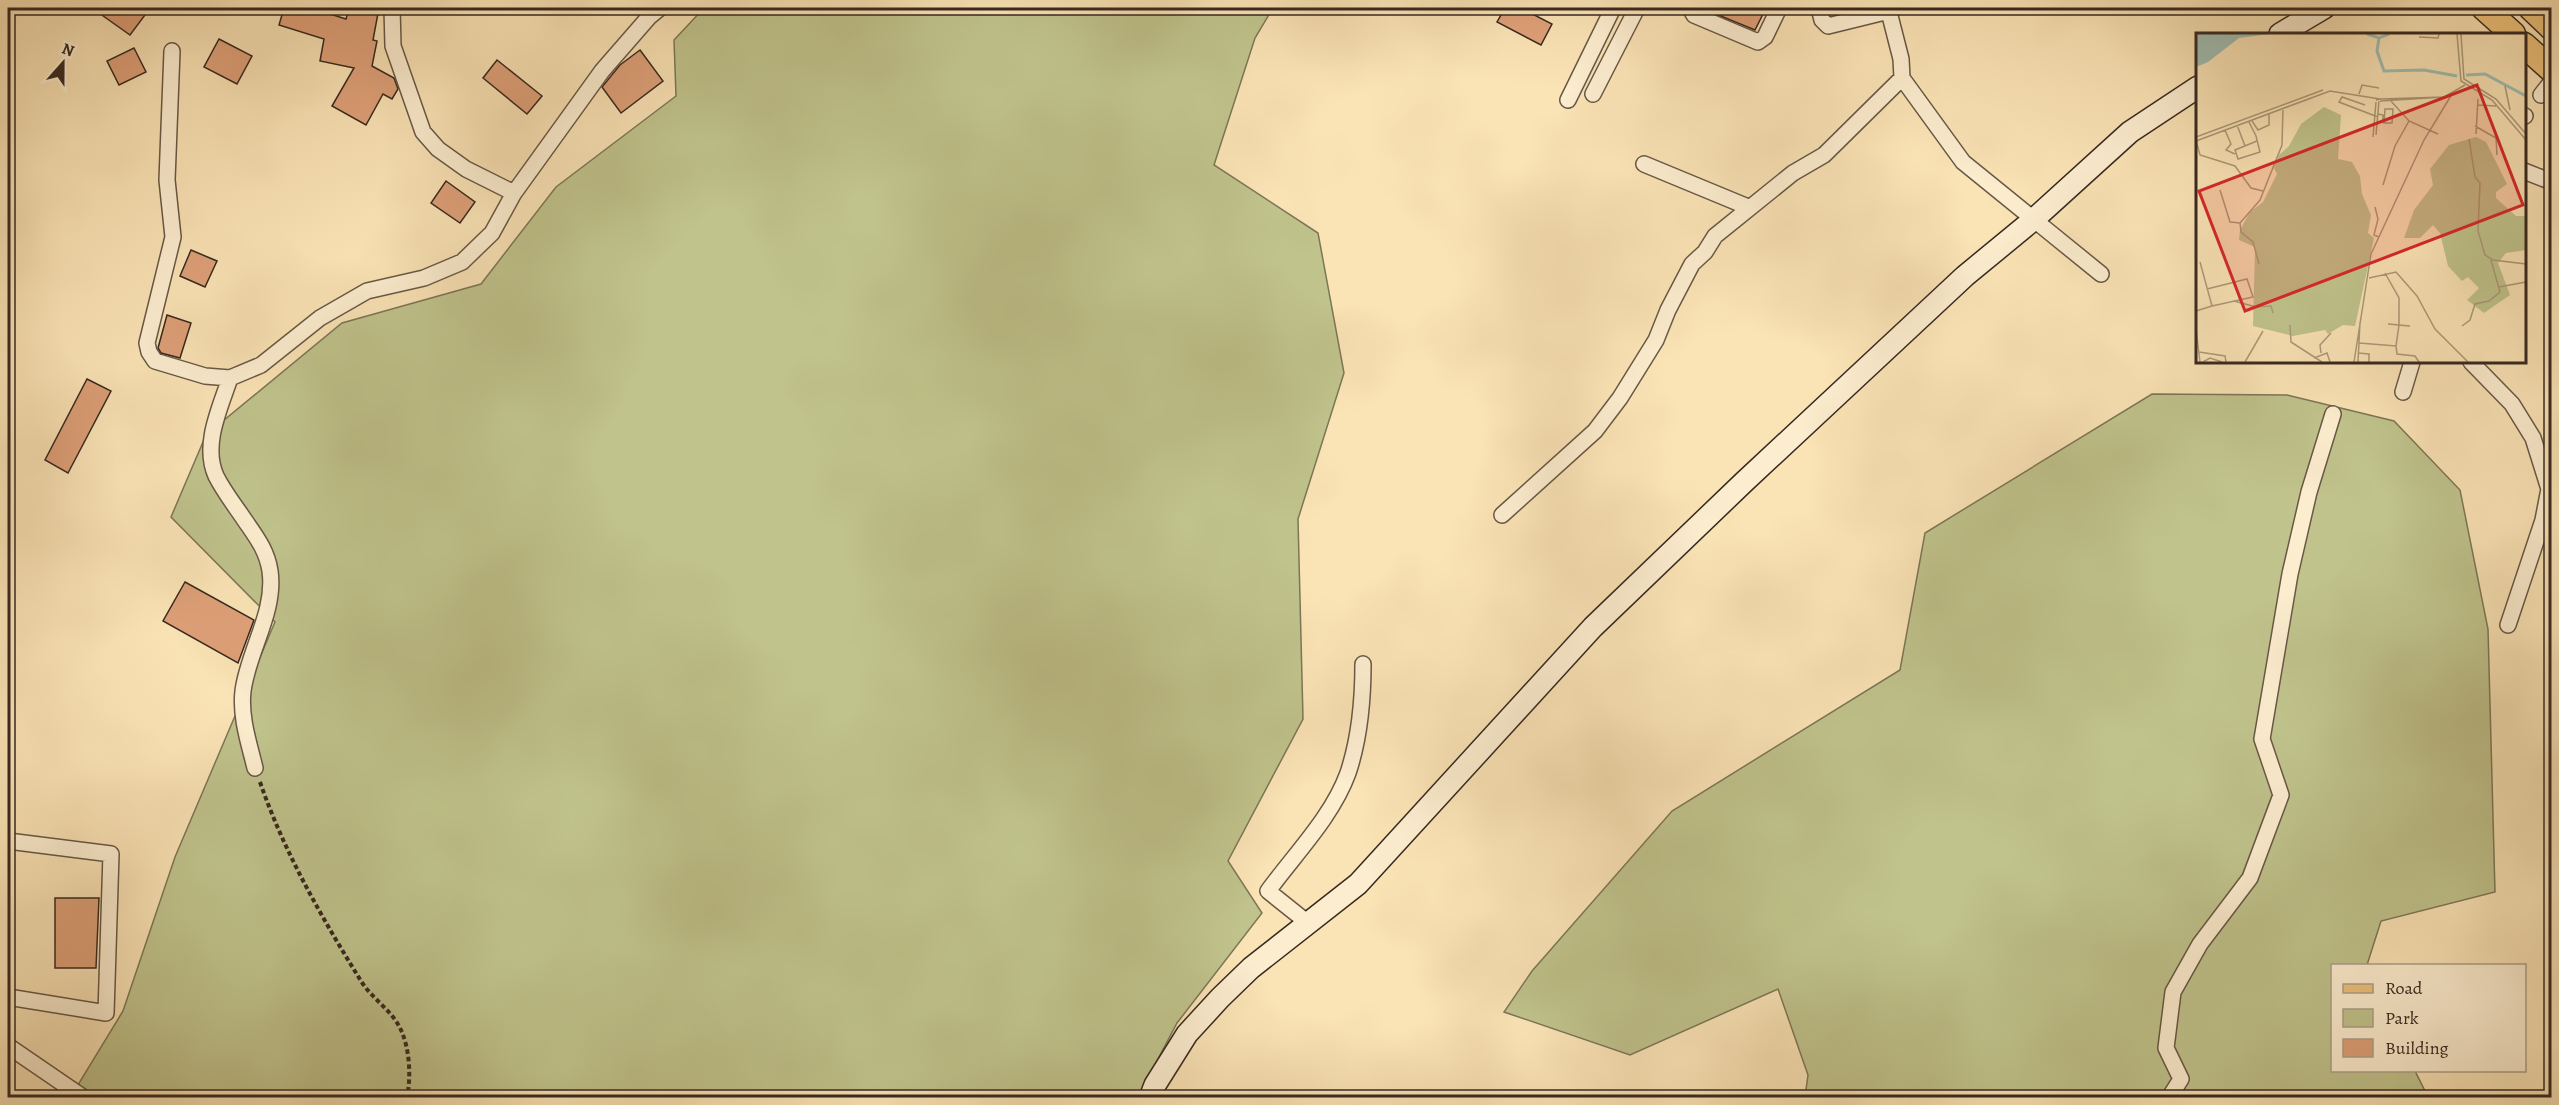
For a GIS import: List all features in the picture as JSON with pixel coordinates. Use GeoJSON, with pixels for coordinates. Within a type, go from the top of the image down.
{"type":"FeatureCollection","features":[{"type":"Feature","properties":{"kind":"main road"},"geometry":{"type":"LineString","coordinates":[[2484,8],[2512,33]]}},
{"type":"Feature","properties":{"kind":"main road"},"geometry":{"type":"LineString","coordinates":[[2531,8],[2552,28]]}},
{"type":"Feature","properties":{"kind":"main road"},"geometry":{"type":"LineString","coordinates":[[2526,47],[2552,70]]}},
{"type":"Feature","properties":{"kind":"street"},"geometry":{"type":"LineString","coordinates":[[392,8],[393,46],[423,132],[438,149],[466,169],[514,194]]}},
{"type":"Feature","properties":{"kind":"street"},"geometry":{"type":"LineString","coordinates":[[172,51],[167,180],[173,237],[147,343],[149,352],[155,361],[205,376],[230,378],[261,365],[320,318],[367,291],[424,278],[462,262],[492,233],[514,194],[602,71],[649,17],[660,8]]}},
{"type":"Feature","properties":{"kind":"street"},"geometry":{"type":"LineString","coordinates":[[1568,100],[1612,8]]}},
{"type":"Feature","properties":{"kind":"street"},"geometry":{"type":"LineString","coordinates":[[1593,94],[1637,8]]}},
{"type":"Feature","properties":{"kind":"street"},"geometry":{"type":"LineString","coordinates":[[1697,11],[1758,42],[1765,37],[1779,8]]}},
{"type":"Feature","properties":{"kind":"street"},"geometry":{"type":"LineString","coordinates":[[1819,8],[1822,20],[1828,26],[1888,9],[1901,58],[1902,78],[1963,162],[2101,274]]}},
{"type":"Feature","properties":{"kind":"street"},"geometry":{"type":"LineString","coordinates":[[2282,33],[2324,8]]}},
{"type":"Feature","properties":{"kind":"street"},"geometry":{"type":"LineString","coordinates":[[1502,515],[1595,430],[1620,398],[1656,340],[1668,310],[1692,264],[1705,252],[1715,236],[1748,207],[1793,173],[1824,155],[1902,78]]}},
{"type":"Feature","properties":{"kind":"street"},"geometry":{"type":"LineString","coordinates":[[2541,95],[2552,81]]}},
{"type":"Feature","properties":{"kind":"street"},"geometry":{"type":"LineString","coordinates":[[1150,1098],[1155,1085],[1187,1034],[1220,998],[1251,968],[1358,885],[1593,627],[1965,276],[2032,220],[2130,132],[2196,88]]}},
{"type":"Feature","properties":{"kind":"street"},"geometry":{"type":"LineString","coordinates":[[1644,164],[1748,207]]}},
{"type":"Feature","properties":{"kind":"street"},"geometry":{"type":"LineString","coordinates":[[2526,172],[2552,182]]}},
{"type":"Feature","properties":{"kind":"street"},"geometry":{"type":"LineString","coordinates":[[2403,392],[2412,363]]}},
{"type":"Feature","properties":{"kind":"street"},"geometry":{"type":"LineString","coordinates":[[2472,363],[2512,404],[2533,438],[2548,489],[2543,520],[2508,625]]}},
{"type":"Feature","properties":{"kind":"street"},"geometry":{"type":"LineString","coordinates":[[230,378],[215,420],[211,453],[216,475],[265,550],[270,573],[269,598],[249,661],[243,693],[245,730],[255,768]]}},
{"type":"Feature","properties":{"kind":"street"},"geometry":{"type":"LineString","coordinates":[[2169,1098],[2181,1079],[2166,1048],[2172,992],[2200,944],[2250,879],[2281,795],[2262,739],[2290,574],[2309,492],[2333,414]]}},
{"type":"Feature","properties":{"kind":"street"},"geometry":{"type":"LineString","coordinates":[[1308,923],[1268,891],[1326,814],[1348,774],[1363,712],[1363,664]]}},
{"type":"Feature","properties":{"kind":"street"},"geometry":{"type":"LineString","coordinates":[[8,841],[111,854],[106,1014],[8,997]]}},
{"type":"Feature","properties":{"kind":"street"},"geometry":{"type":"LineString","coordinates":[[8,1046],[84,1098]]}},
{"type":"Feature","properties":{"kind":"path"},"geometry":{"type":"LineString","coordinates":[[255,768],[266,800],[310,896],[366,989],[389,1012],[401,1031],[409,1061],[407,1098]]}},
{"type":"Feature","properties":{"kind":"green space"},"geometry":{"type":"Polygon","coordinates":[[[704,8],[1273,8],[1255,38],[1214,165],[1318,233],[1344,373],[1298,519],[1303,719],[1228,861],[1262,913],[1177,1023],[1138,1097],[70,1098],[123,1011],[175,857],[275,622],[171,517],[206,435],[342,323],[481,284],[556,187],[676,96],[674,40],[704,8]]]}},
{"type":"Feature","properties":{"kind":"green space"},"geometry":{"type":"Polygon","coordinates":[[[2152,394],[2287,395],[2394,421],[2460,490],[2488,629],[2495,892],[2381,921],[2367,964],[2331,964],[2331,1072],[2416,1072],[2428,1097],[1805,1097],[1808,1075],[1778,989],[1630,1055],[1504,1012],[1532,971],[1672,811],[1900,670],[1925,533],[2152,394]]]}},
{"type":"Feature","properties":{"kind":"building"},"geometry":{"type":"Polygon","coordinates":[[[92,8],[135,8],[145,15],[130,35],[92,8]]]}},
{"type":"Feature","properties":{"kind":"building"},"geometry":{"type":"Polygon","coordinates":[[[284,8],[311,8],[346,19],[349,8],[379,8],[373,40],[377,41],[372,66],[394,78],[398,89],[392,99],[383,94],[366,125],[332,106],[354,68],[320,61],[324,39],[279,25],[284,8]]]}},
{"type":"Feature","properties":{"kind":"building"},"geometry":{"type":"Polygon","coordinates":[[[1505,8],[1521,8],[1552,24],[1541,45],[1497,22],[1505,8]]]}},
{"type":"Feature","properties":{"kind":"building"},"geometry":{"type":"Polygon","coordinates":[[[1701,8],[1766,8],[1755,30],[1701,8]]]}},
{"type":"Feature","properties":{"kind":"building"},"geometry":{"type":"Polygon","coordinates":[[[219,39],[252,56],[237,84],[204,67],[219,39]]]}},
{"type":"Feature","properties":{"kind":"building"},"geometry":{"type":"Polygon","coordinates":[[[134,48],[146,72],[119,85],[107,61],[134,48]]]}},
{"type":"Feature","properties":{"kind":"building"},"geometry":{"type":"Polygon","coordinates":[[[640,50],[663,81],[621,113],[602,87],[620,65],[640,50]]]}},
{"type":"Feature","properties":{"kind":"building"},"geometry":{"type":"Polygon","coordinates":[[[497,60],[542,96],[527,114],[483,78],[497,60]]]}},
{"type":"Feature","properties":{"kind":"building"},"geometry":{"type":"Polygon","coordinates":[[[446,181],[475,202],[460,223],[431,203],[446,181]]]}},
{"type":"Feature","properties":{"kind":"building"},"geometry":{"type":"Polygon","coordinates":[[[191,250],[217,261],[205,287],[180,276],[191,250]]]}},
{"type":"Feature","properties":{"kind":"building"},"geometry":{"type":"Polygon","coordinates":[[[167,315],[191,323],[180,358],[161,353],[158,348],[167,315]]]}},
{"type":"Feature","properties":{"kind":"building"},"geometry":{"type":"Polygon","coordinates":[[[87,379],[111,391],[68,473],[45,460],[87,379]]]}},
{"type":"Feature","properties":{"kind":"building"},"geometry":{"type":"Polygon","coordinates":[[[185,582],[254,620],[238,663],[163,621],[185,582]]]}},
{"type":"Feature","properties":{"kind":"building"},"geometry":{"type":"Polygon","coordinates":[[[55,898],[99,898],[96,968],[55,968],[55,898]]]}}]}
